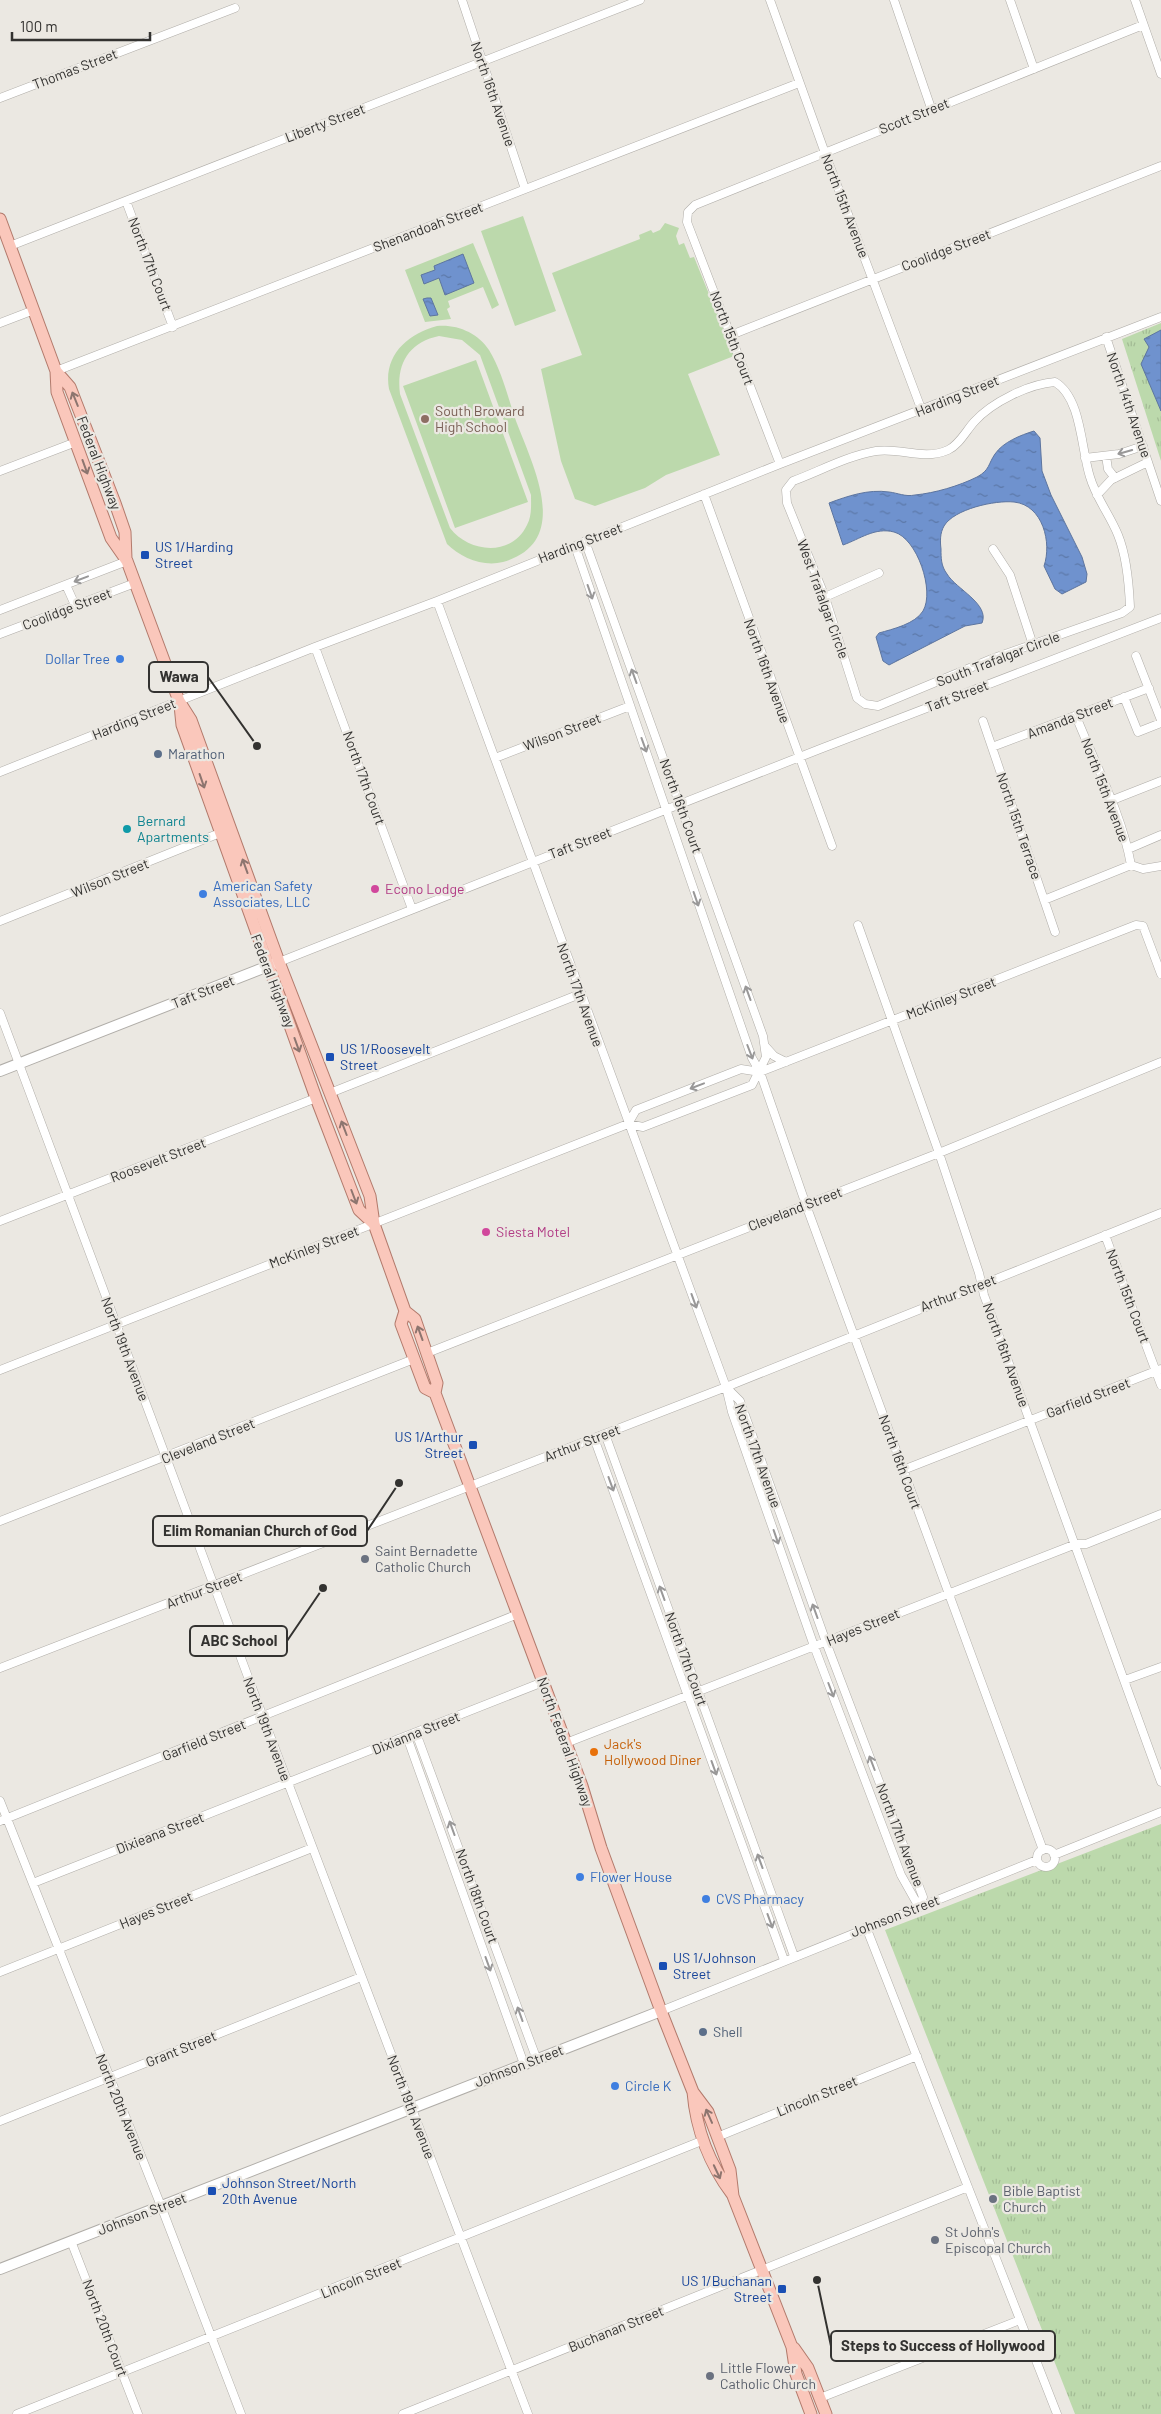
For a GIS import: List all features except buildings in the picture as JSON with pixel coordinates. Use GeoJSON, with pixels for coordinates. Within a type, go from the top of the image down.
{"type":"FeatureCollection","features":[{"type":"Feature","properties":{"kind":"main road","name":"Federal Highway"},"geometry":{"type":"LineString","coordinates":[[0,219],[56,371],[57,392],[111,538],[127,561],[179,701],[191,720],[279,962],[370,1196],[374,1224],[405,1311],[415,1319],[437,1383],[435,1392],[425,1388],[401,1324],[405,1311]]}},
{"type":"Feature","properties":{"kind":"main road","name":"Federal Highway"},"geometry":{"type":"LineString","coordinates":[[56,371],[70,387],[115,504],[125,532],[127,561]]}},
{"type":"Feature","properties":{"kind":"main road","name":"Federal Highway"},"geometry":{"type":"LineString","coordinates":[[179,701],[182,725],[316,1098],[359,1210],[374,1224]]}},
{"type":"Feature","properties":{"kind":"main road","name":"North Federal Highway"},"geometry":{"type":"LineString","coordinates":[[435,1392],[566,1743],[606,1861],[661,2011],[693,2092],[708,2112],[718,2136],[730,2170],[733,2196],[792,2347]]}},
{"type":"Feature","properties":{"kind":"main road","name":"North Federal Highway"},"geometry":{"type":"LineString","coordinates":[[693,2092],[695,2117],[718,2176],[733,2196]]}},
{"type":"Feature","properties":{"kind":"main road"},"geometry":{"type":"LineString","coordinates":[[792,2347],[808,2368],[826,2414]]}},
{"type":"Feature","properties":{"kind":"main road"},"geometry":{"type":"LineString","coordinates":[[792,2347],[796,2374],[811,2414]]}},
{"type":"Feature","properties":{"kind":"street","name":"North 16th Avenue"},"geometry":{"type":"LineString","coordinates":[[462,0],[481,62],[525,189]]}},
{"type":"Feature","properties":{"kind":"street","name":"Liberty Street"},"geometry":{"type":"LineString","coordinates":[[10,246],[640,0]]}},
{"type":"Feature","properties":{"kind":"street","name":"North 15th Avenue"},"geometry":{"type":"LineString","coordinates":[[770,0],[824,153],[922,411]]}},
{"type":"Feature","properties":{"kind":"street"},"geometry":{"type":"LineString","coordinates":[[894,0],[931,108]]}},
{"type":"Feature","properties":{"kind":"street"},"geometry":{"type":"LineString","coordinates":[[1010,0],[1034,69]]}},
{"type":"Feature","properties":{"kind":"street"},"geometry":{"type":"LineString","coordinates":[[1135,0],[1161,74]]}},
{"type":"Feature","properties":{"kind":"street","name":"Thomas Street"},"geometry":{"type":"LineString","coordinates":[[0,98],[235,8]]}},
{"type":"Feature","properties":{"kind":"street","name":"Scott Street"},"geometry":{"type":"LineString","coordinates":[[688,212],[695,205],[931,108],[1144,25]]}},
{"type":"Feature","properties":{"kind":"street","name":"Shenandoah Street"},"geometry":{"type":"LineString","coordinates":[[56,371],[799,83]]}},
{"type":"Feature","properties":{"kind":"street","name":"Coolidge Street"},"geometry":{"type":"LineString","coordinates":[[731,334],[1161,166]]}},
{"type":"Feature","properties":{"kind":"street","name":"North 17th Court"},"geometry":{"type":"LineString","coordinates":[[126,201],[173,327]]}},
{"type":"Feature","properties":{"kind":"street","name":"North 15th Court"},"geometry":{"type":"LineString","coordinates":[[688,212],[687,222],[780,464]]}},
{"type":"Feature","properties":{"kind":"street"},"geometry":{"type":"LineString","coordinates":[[0,323],[34,310]]}},
{"type":"Feature","properties":{"kind":"street","name":"Harding Street"},"geometry":{"type":"LineString","coordinates":[[0,772],[780,464],[922,411],[1106,337],[1161,317]]}},
{"type":"Feature","properties":{"kind":"street","name":"North 14th Avenue"},"geometry":{"type":"LineString","coordinates":[[1106,337],[1161,501]]}},
{"type":"Feature","properties":{"kind":"street","name":"West Trafalgar Circle"},"geometry":{"type":"LineString","coordinates":[[865,704],[857,698],[825,597],[787,503],[786,490],[793,481],[856,456],[878,451],[919,455],[938,454],[950,449],[975,421],[991,407],[1020,392],[1045,383],[1055,382],[1066,391],[1082,437],[1085,458]]}},
{"type":"Feature","properties":{"kind":"street"},"geometry":{"type":"LineString","coordinates":[[0,471],[76,442]]}},
{"type":"Feature","properties":{"kind":"street"},"geometry":{"type":"LineString","coordinates":[[1142,446],[1106,456],[1085,458],[1097,495],[1115,478],[1148,462]]}},
{"type":"Feature","properties":{"kind":"street"},"geometry":{"type":"LineString","coordinates":[[1106,456],[1108,469],[1115,478]]}},
{"type":"Feature","properties":{"kind":"street","name":"North 16th Avenue"},"geometry":{"type":"LineString","coordinates":[[704,494],[798,757],[832,846]]}},
{"type":"Feature","properties":{"kind":"street","name":"South Trafalgar Circle"},"geometry":{"type":"LineString","coordinates":[[865,704],[878,706],[994,658],[1122,613],[1130,607],[1128,580],[1118,537],[1097,495]]}},
{"type":"Feature","properties":{"kind":"street","name":"North 16th Court"},"geometry":{"type":"LineString","coordinates":[[586,541],[766,1046]]}},
{"type":"Feature","properties":{"kind":"street","name":"North 16th Court"},"geometry":{"type":"LineString","coordinates":[[575,546],[752,1058],[760,1072],[806,1205],[1043,1850]]}},
{"type":"Feature","properties":{"kind":"street"},"geometry":{"type":"LineString","coordinates":[[992,549],[1010,575],[1033,645]]}},
{"type":"Feature","properties":{"kind":"street","name":"Coolidge Street"},"geometry":{"type":"LineString","coordinates":[[0,610],[127,561]]}},
{"type":"Feature","properties":{"kind":"street"},"geometry":{"type":"LineString","coordinates":[[825,597],[879,574]]}},
{"type":"Feature","properties":{"kind":"street","name":"Coolidge Street"},"geometry":{"type":"LineString","coordinates":[[0,634],[135,583]]}},
{"type":"Feature","properties":{"kind":"street"},"geometry":{"type":"LineString","coordinates":[[66,585],[75,605]]}},
{"type":"Feature","properties":{"kind":"street","name":"North 17th Avenue"},"geometry":{"type":"LineString","coordinates":[[437,601],[726,1387],[735,1419],[814,1646],[901,1875],[919,1907]]}},
{"type":"Feature","properties":{"kind":"street","name":"Taft Street"},"geometry":{"type":"LineString","coordinates":[[0,1071],[798,757],[1161,618]]}},
{"type":"Feature","properties":{"kind":"street","name":"North 17th Court"},"geometry":{"type":"LineString","coordinates":[[315,647],[412,909]]}},
{"type":"Feature","properties":{"kind":"street"},"geometry":{"type":"LineString","coordinates":[[1124,697],[1138,732],[1161,722],[1136,656]]}},
{"type":"Feature","properties":{"kind":"street","name":"Amanda Street"},"geometry":{"type":"LineString","coordinates":[[992,748],[1149,688]]}},
{"type":"Feature","properties":{"kind":"street","name":"Wilson Street"},"geometry":{"type":"LineString","coordinates":[[495,758],[630,706]]}},
{"type":"Feature","properties":{"kind":"street","name":"North 15th Avenue"},"geometry":{"type":"LineString","coordinates":[[1076,716],[1128,848],[1130,866]]}},
{"type":"Feature","properties":{"kind":"street","name":"North 15th Terrace"},"geometry":{"type":"LineString","coordinates":[[983,721],[1055,932]]}},
{"type":"Feature","properties":{"kind":"street"},"geometry":{"type":"LineString","coordinates":[[1110,801],[1161,781]]}},
{"type":"Feature","properties":{"kind":"street","name":"Wilson Street"},"geometry":{"type":"LineString","coordinates":[[0,921],[220,833]]}},
{"type":"Feature","properties":{"kind":"street"},"geometry":{"type":"LineString","coordinates":[[1128,848],[1161,835]]}},
{"type":"Feature","properties":{"kind":"street"},"geometry":{"type":"LineString","coordinates":[[1044,900],[1130,866],[1143,869],[1161,866]]}},
{"type":"Feature","properties":{"kind":"street","name":"North 16th Avenue"},"geometry":{"type":"LineString","coordinates":[[858,925],[939,1153],[981,1284],[1161,1782]]}},
{"type":"Feature","properties":{"kind":"street","name":"McKinley Street"},"geometry":{"type":"LineString","coordinates":[[628,1124],[636,1110],[742,1069],[760,1072],[1136,925],[1143,926],[1161,974]]}},
{"type":"Feature","properties":{"kind":"street"},"geometry":{"type":"LineString","coordinates":[[330,1093],[580,994]]}},
{"type":"Feature","properties":{"kind":"street","name":"North 19th Avenue"},"geometry":{"type":"LineString","coordinates":[[0,1014],[262,1717],[528,2414]]}},
{"type":"Feature","properties":{"kind":"street"},"geometry":{"type":"LineString","coordinates":[[766,1046],[774,1056],[786,1062]]}},
{"type":"Feature","properties":{"kind":"street"},"geometry":{"type":"LineString","coordinates":[[760,1072],[766,1058],[766,1046]]}},
{"type":"Feature","properties":{"kind":"street","name":"Cleveland Street"},"geometry":{"type":"LineString","coordinates":[[427,1353],[939,1153],[1161,1062]]}},
{"type":"Feature","properties":{"kind":"street","name":"McKinley Street"},"geometry":{"type":"LineString","coordinates":[[0,1370],[628,1124],[643,1127],[752,1085],[760,1072]]}},
{"type":"Feature","properties":{"kind":"street","name":"Roosevelt Street"},"geometry":{"type":"LineString","coordinates":[[0,1221],[316,1098]]}},
{"type":"Feature","properties":{"kind":"street","name":"Arthur Street"},"geometry":{"type":"LineString","coordinates":[[0,1668],[471,1487],[1161,1213]]}},
{"type":"Feature","properties":{"kind":"street","name":"North 15th Court"},"geometry":{"type":"LineString","coordinates":[[1105,1235],[1158,1370],[1161,1385]]}},
{"type":"Feature","properties":{"kind":"street","name":"Cleveland Street"},"geometry":{"type":"LineString","coordinates":[[0,1521],[166,1458],[414,1359]]}},
{"type":"Feature","properties":{"kind":"street","name":"Garfield Street"},"geometry":{"type":"LineString","coordinates":[[903,1470],[1158,1370]]}},
{"type":"Feature","properties":{"kind":"street","name":"North 17th Avenue"},"geometry":{"type":"LineString","coordinates":[[726,1387],[740,1400],[826,1642],[923,1897],[919,1907]]}},
{"type":"Feature","properties":{"kind":"street","name":"North 17th Court"},"geometry":{"type":"LineString","coordinates":[[605,1434],[794,1956]]}},
{"type":"Feature","properties":{"kind":"street","name":"North 17th Court"},"geometry":{"type":"LineString","coordinates":[[594,1438],[784,1960]]}},
{"type":"Feature","properties":{"kind":"street","name":"Hayes Street"},"geometry":{"type":"LineString","coordinates":[[566,1743],[948,1593],[1076,1544],[1086,1544],[1161,1514]]}},
{"type":"Feature","properties":{"kind":"street","name":"Garfield Street"},"geometry":{"type":"LineString","coordinates":[[4,1819],[518,1614]]}},
{"type":"Feature","properties":{"kind":"street"},"geometry":{"type":"LineString","coordinates":[[1125,1680],[1161,1667]]}},
{"type":"Feature","properties":{"kind":"street","name":"Dixianna Street"},"geometry":{"type":"LineString","coordinates":[[288,1783],[543,1682]]}},
{"type":"Feature","properties":{"kind":"street","name":"North 18th Court"},"geometry":{"type":"LineString","coordinates":[[416,1733],[536,2060]]}},
{"type":"Feature","properties":{"kind":"street","name":"North 18th Court"},"geometry":{"type":"LineString","coordinates":[[407,1737],[524,2064]]}},
{"type":"Feature","properties":{"kind":"street","name":"Dixieana Street"},"geometry":{"type":"LineString","coordinates":[[33,1883],[288,1783]]}},
{"type":"Feature","properties":{"kind":"street","name":"North 20th Avenue"},"geometry":{"type":"LineString","coordinates":[[0,1801],[4,1819],[60,1949],[241,2414]]}},
{"type":"Feature","properties":{"kind":"street"},"geometry":{"type":"LineString","coordinates":[[1054,1855],[1161,1812]]}},
{"type":"Feature","properties":{"kind":"street","name":"Hayes Street"},"geometry":{"type":"LineString","coordinates":[[0,1972],[312,1848]]}},
{"type":"Feature","properties":{"kind":"street"},"geometry":{"type":"LineString","coordinates":[[1043,1850],[1049,1850],[1054,1855],[1053,1862],[1049,1866],[1043,1866],[1038,1860],[1039,1853],[1043,1850]]}},
{"type":"Feature","properties":{"kind":"street","name":"Johnson Street"},"geometry":{"type":"LineString","coordinates":[[0,2269],[661,2011],[866,1927],[1038,1860]]}},
{"type":"Feature","properties":{"kind":"street"},"geometry":{"type":"LineString","coordinates":[[758,1888],[768,1885]]}},
{"type":"Feature","properties":{"kind":"street"},"geometry":{"type":"LineString","coordinates":[[866,1927],[1057,2414]]}},
{"type":"Feature","properties":{"kind":"street","name":"Grant Street"},"geometry":{"type":"LineString","coordinates":[[0,2121],[361,1977]]}},
{"type":"Feature","properties":{"kind":"street","name":"Lincoln Street"},"geometry":{"type":"LineString","coordinates":[[718,2136],[917,2056]]}},
{"type":"Feature","properties":{"kind":"street","name":"Lincoln Street"},"geometry":{"type":"LineString","coordinates":[[17,2414],[704,2140]]}},
{"type":"Feature","properties":{"kind":"street","name":"Buchanan Street"},"geometry":{"type":"LineString","coordinates":[[403,2414],[968,2187]]}},
{"type":"Feature","properties":{"kind":"street","name":"North 20th Court"},"geometry":{"type":"LineString","coordinates":[[71,2241],[138,2414]]}},
{"type":"Feature","properties":{"kind":"street"},"geometry":{"type":"LineString","coordinates":[[820,2398],[1020,2320]]}},
{"type":"Feature","properties":{"kind":"green space"},"geometry":{"type":"Polygon","coordinates":[[[523,216],[556,311],[515,326],[481,231],[523,216]]]}},
{"type":"Feature","properties":{"kind":"green space"},"geometry":{"type":"Polygon","coordinates":[[[665,223],[679,228],[676,236],[679,245],[684,243],[690,258],[694,257],[734,356],[688,374],[720,455],[666,475],[645,488],[595,506],[575,499],[561,461],[541,369],[582,355],[552,273],[640,239],[639,235],[651,230],[653,233],[660,230],[665,223]]]}},
{"type":"Feature","properties":{"kind":"green space"},"geometry":{"type":"Polygon","coordinates":[[[473,243],[499,305],[492,309],[483,287],[448,301],[450,307],[447,309],[451,319],[425,322],[405,270],[473,243]]]}},
{"type":"Feature","properties":{"kind":"green space"},"geometry":{"type":"Polygon","coordinates":[[[1161,323],[1161,461],[1122,339],[1161,323]]]}},
{"type":"Feature","properties":{"kind":"green space"},"geometry":{"type":"Polygon","coordinates":[[[437,326],[459,328],[473,334],[489,350],[498,367],[538,480],[542,501],[542,520],[537,538],[524,552],[503,562],[488,563],[473,560],[447,544],[389,389],[388,377],[390,366],[399,348],[426,330],[437,326]],[[439,336],[420,343],[412,349],[400,373],[400,394],[450,528],[468,543],[490,548],[501,547],[520,535],[529,522],[531,495],[480,355],[462,340],[439,336]]]}},
{"type":"Feature","properties":{"kind":"green space"},"geometry":{"type":"Polygon","coordinates":[[[476,360],[528,502],[455,528],[403,386],[476,360]]]}},
{"type":"Feature","properties":{"kind":"green space"},"geometry":{"type":"Polygon","coordinates":[[[1161,1824],[1161,2414],[1075,2414],[885,1930],[1161,1824]]]}},
{"type":"Feature","properties":{"kind":"water"},"geometry":{"type":"Polygon","coordinates":[[[463,254],[474,283],[445,295],[439,278],[424,284],[421,275],[435,270],[434,266],[463,254]]]}},
{"type":"Feature","properties":{"kind":"water"},"geometry":{"type":"Polygon","coordinates":[[[431,298],[438,315],[430,316],[423,299],[431,298]]]}},
{"type":"Feature","properties":{"kind":"water"},"geometry":{"type":"Polygon","coordinates":[[[1161,330],[1161,411],[1141,364],[1149,347],[1144,339],[1161,330]]]}},
{"type":"Feature","properties":{"kind":"water"},"geometry":{"type":"Polygon","coordinates":[[[1034,431],[1040,438],[1042,471],[1051,495],[1082,557],[1087,574],[1086,582],[1062,594],[1055,589],[1044,566],[1047,547],[1043,526],[1032,510],[1024,505],[1006,502],[986,504],[966,510],[949,520],[944,526],[940,540],[942,562],[951,580],[971,597],[981,609],[982,623],[965,626],[889,665],[883,661],[876,637],[879,633],[909,623],[923,611],[927,591],[922,566],[910,544],[902,536],[894,532],[874,532],[843,545],[829,503],[866,492],[881,491],[911,495],[931,493],[955,486],[984,472],[998,450],[1007,443],[1034,431]]]}},
{"type":"Feature","properties":{"kind":"place","name":"South Broward High School"},"geometry":{"type":"Point","coordinates":[425,419]}},
{"type":"Feature","properties":{"kind":"place","name":"US 1/Harding Street"},"geometry":{"type":"Point","coordinates":[145,555]}},
{"type":"Feature","properties":{"kind":"place","name":"Dollar Tree"},"geometry":{"type":"Point","coordinates":[120,659]}},
{"type":"Feature","properties":{"kind":"place","name":"Wawa"},"geometry":{"type":"Point","coordinates":[257,746]}},
{"type":"Feature","properties":{"kind":"place","name":"Marathon"},"geometry":{"type":"Point","coordinates":[158,754]}},
{"type":"Feature","properties":{"kind":"place","name":"Bernard Apartments"},"geometry":{"type":"Point","coordinates":[127,829]}},
{"type":"Feature","properties":{"kind":"place","name":"Econo Lodge"},"geometry":{"type":"Point","coordinates":[375,889]}},
{"type":"Feature","properties":{"kind":"place","name":"American Safety Associates, LLC"},"geometry":{"type":"Point","coordinates":[203,894]}},
{"type":"Feature","properties":{"kind":"place","name":"US 1/Roosevelt Street"},"geometry":{"type":"Point","coordinates":[330,1057]}},
{"type":"Feature","properties":{"kind":"place","name":"Siesta Motel"},"geometry":{"type":"Point","coordinates":[486,1232]}},
{"type":"Feature","properties":{"kind":"place","name":"US 1/Arthur Street"},"geometry":{"type":"Point","coordinates":[473,1445]}},
{"type":"Feature","properties":{"kind":"place","name":"Elim Romanian Church of God"},"geometry":{"type":"Point","coordinates":[399,1483]}},
{"type":"Feature","properties":{"kind":"place","name":"Saint Bernadette Catholic Church"},"geometry":{"type":"Point","coordinates":[365,1559]}},
{"type":"Feature","properties":{"kind":"place","name":"ABC School"},"geometry":{"type":"Point","coordinates":[323,1588]}},
{"type":"Feature","properties":{"kind":"place","name":"Jack's Hollywood Diner"},"geometry":{"type":"Point","coordinates":[594,1752]}},
{"type":"Feature","properties":{"kind":"place","name":"Flower House"},"geometry":{"type":"Point","coordinates":[580,1877]}},
{"type":"Feature","properties":{"kind":"place","name":"CVS Pharmacy"},"geometry":{"type":"Point","coordinates":[706,1899]}},
{"type":"Feature","properties":{"kind":"place","name":"US 1/Johnson Street"},"geometry":{"type":"Point","coordinates":[663,1966]}},
{"type":"Feature","properties":{"kind":"place","name":"Shell"},"geometry":{"type":"Point","coordinates":[703,2032]}},
{"type":"Feature","properties":{"kind":"place","name":"Circle K"},"geometry":{"type":"Point","coordinates":[615,2086]}},
{"type":"Feature","properties":{"kind":"place","name":"Johnson Street/North 20th Avenue"},"geometry":{"type":"Point","coordinates":[212,2191]}},
{"type":"Feature","properties":{"kind":"place","name":"Bible Baptist Church"},"geometry":{"type":"Point","coordinates":[993,2199]}},
{"type":"Feature","properties":{"kind":"place","name":"St John's Episcopal Church"},"geometry":{"type":"Point","coordinates":[935,2240]}},
{"type":"Feature","properties":{"kind":"place","name":"Steps to Success of Hollywood"},"geometry":{"type":"Point","coordinates":[817,2280]}},
{"type":"Feature","properties":{"kind":"place","name":"US 1/Buchanan Street"},"geometry":{"type":"Point","coordinates":[782,2289]}},
{"type":"Feature","properties":{"kind":"place","name":"Little Flower Catholic Church"},"geometry":{"type":"Point","coordinates":[710,2376]}}]}
